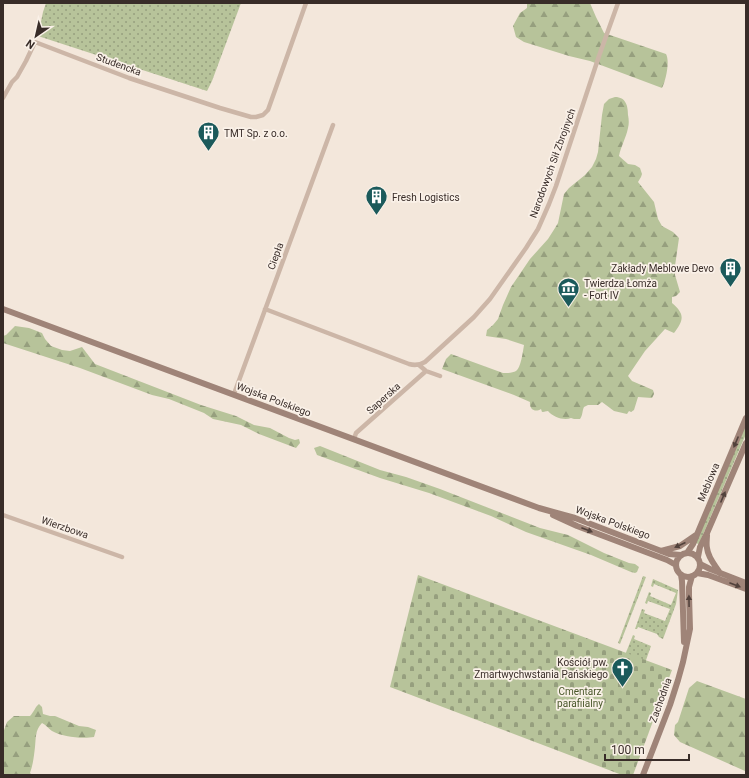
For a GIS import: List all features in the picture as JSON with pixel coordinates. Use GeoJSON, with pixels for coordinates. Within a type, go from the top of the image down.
{"type":"FeatureCollection","features":[{"type":"Feature","properties":{"kind":"main road","name":"Wojska Polskiego"},"geometry":{"type":"LineString","coordinates":[[3,309],[539,508],[577,526],[667,560],[676,565]]}},
{"type":"Feature","properties":{"kind":"main road","name":"Meblowa"},"geometry":{"type":"LineString","coordinates":[[684,554],[693,544],[746,418]]}},
{"type":"Feature","properties":{"kind":"main road","name":"Meblowa"},"geometry":{"type":"LineString","coordinates":[[699,560],[700,547],[746,443]]}},
{"type":"Feature","properties":{"kind":"main road","name":"Wojska Polskiego"},"geometry":{"type":"LineString","coordinates":[[539,508],[575,518],[672,555],[684,554]]}},
{"type":"Feature","properties":{"kind":"main road"},"geometry":{"type":"LineString","coordinates":[[707,533],[708,554],[720,573]]}},
{"type":"Feature","properties":{"kind":"main road"},"geometry":{"type":"LineString","coordinates":[[661,551],[680,546],[697,534]]}},
{"type":"Feature","properties":{"kind":"main road"},"geometry":{"type":"LineString","coordinates":[[746,583],[706,567],[694,554],[684,554],[677,559],[676,565],[681,575],[687,577],[694,575],[708,575],[746,589]]}},
{"type":"Feature","properties":{"kind":"main road"},"geometry":{"type":"LineString","coordinates":[[694,575],[700,570],[699,560]]}},
{"type":"Feature","properties":{"kind":"main road","name":"Zachodnia"},"geometry":{"type":"LineString","coordinates":[[681,575],[684,654]]}},
{"type":"Feature","properties":{"kind":"main road","name":"Zachodnia"},"geometry":{"type":"LineString","coordinates":[[643,775],[678,680],[690,629],[689,587],[694,575]]}},
{"type":"Feature","properties":{"kind":"street","name":"Studencka"},"geometry":{"type":"LineString","coordinates":[[3,98],[26,61],[34,42],[129,78],[212,106],[251,117],[260,117],[268,110],[306,3]]}},
{"type":"Feature","properties":{"kind":"street","name":"Narodowych Sił Zbrojnych"},"geometry":{"type":"LineString","coordinates":[[419,365],[426,362],[482,308],[508,274],[538,229],[556,186],[618,3]]}},
{"type":"Feature","properties":{"kind":"street","name":"Ciepła"},"geometry":{"type":"LineString","coordinates":[[234,394],[333,124]]}},
{"type":"Feature","properties":{"kind":"street"},"geometry":{"type":"LineString","coordinates":[[265,309],[414,366],[419,365],[426,371],[440,376]]}},
{"type":"Feature","properties":{"kind":"street","name":"Saperska"},"geometry":{"type":"LineString","coordinates":[[354,439],[356,434],[426,371]]}},
{"type":"Feature","properties":{"kind":"street","name":"Wierzbowa"},"geometry":{"type":"LineString","coordinates":[[3,515],[122,557]]}},
{"type":"Feature","properties":{"kind":"green space"},"geometry":{"type":"Polygon","coordinates":[[[46,3],[241,3],[207,91],[38,36],[46,3]]]}},
{"type":"Feature","properties":{"kind":"green space"},"geometry":{"type":"Polygon","coordinates":[[[527,3],[590,3],[604,33],[666,54],[668,61],[667,71],[662,88],[590,61],[524,42],[516,37],[513,26],[520,13],[527,8],[527,3]]]}},
{"type":"Feature","properties":{"kind":"green space"},"geometry":{"type":"Polygon","coordinates":[[[619,97],[626,103],[629,120],[629,125],[619,156],[628,164],[635,165],[640,168],[642,174],[638,182],[654,202],[658,219],[662,226],[673,232],[679,238],[675,275],[680,292],[676,296],[672,297],[672,303],[679,310],[682,317],[680,324],[674,333],[665,329],[645,351],[628,376],[632,381],[653,390],[654,394],[652,398],[638,397],[634,410],[631,412],[629,411],[627,414],[614,411],[602,402],[598,405],[588,405],[584,407],[580,419],[562,419],[548,411],[542,412],[541,409],[537,411],[533,410],[530,407],[530,402],[514,395],[442,369],[446,359],[451,354],[503,373],[510,373],[518,369],[522,359],[524,345],[506,339],[486,336],[487,330],[498,319],[511,287],[530,259],[548,239],[558,223],[564,194],[592,167],[598,152],[604,104],[609,99],[619,97]]]}},
{"type":"Feature","properties":{"kind":"green space"},"geometry":{"type":"Polygon","coordinates":[[[15,326],[29,328],[42,333],[51,346],[62,350],[70,351],[82,347],[95,364],[201,405],[236,416],[254,425],[270,428],[289,438],[295,440],[299,439],[300,443],[296,448],[259,434],[241,425],[213,419],[204,413],[169,399],[152,395],[80,368],[3,343],[3,336],[15,326]]]}},
{"type":"Feature","properties":{"kind":"green space"},"geometry":{"type":"Polygon","coordinates":[[[746,424],[746,434],[699,544],[695,543],[746,424]]]}},
{"type":"Feature","properties":{"kind":"green space"},"geometry":{"type":"Polygon","coordinates":[[[320,446],[380,470],[440,489],[540,528],[568,535],[604,553],[635,564],[639,567],[637,572],[631,572],[591,555],[526,532],[491,516],[317,455],[314,448],[320,446]]]}},
{"type":"Feature","properties":{"kind":"green space","name":"Cmentarz parafiialny"},"geometry":{"type":"Polygon","coordinates":[[[418,575],[672,670],[633,775],[622,775],[390,687],[418,575]]]}},
{"type":"Feature","properties":{"kind":"green space"},"geometry":{"type":"Polygon","coordinates":[[[643,576],[646,577],[620,644],[618,643],[643,576]]]}},
{"type":"Feature","properties":{"kind":"green space"},"geometry":{"type":"Polygon","coordinates":[[[653,579],[678,590],[676,604],[663,639],[657,634],[638,627],[635,629],[642,609],[645,610],[644,613],[665,621],[670,609],[648,601],[647,604],[645,603],[649,592],[651,593],[650,596],[671,605],[676,593],[654,584],[653,587],[651,586],[653,579]]]}},
{"type":"Feature","properties":{"kind":"green space"},"geometry":{"type":"Polygon","coordinates":[[[633,635],[635,636],[634,639],[651,646],[645,663],[625,655],[633,635]]]}},
{"type":"Feature","properties":{"kind":"green space"},"geometry":{"type":"Polygon","coordinates":[[[697,681],[746,699],[745,771],[680,742],[674,735],[675,725],[678,722],[689,688],[697,681]]]}},
{"type":"Feature","properties":{"kind":"green space"},"geometry":{"type":"Polygon","coordinates":[[[39,704],[42,707],[43,714],[55,716],[79,726],[96,730],[94,737],[78,738],[61,735],[52,731],[42,723],[36,734],[30,773],[32,775],[3,775],[3,733],[7,722],[14,716],[30,716],[39,704]]]}},
{"type":"Feature","properties":{"kind":"place","name":"TMT Sp. z o.o."},"geometry":{"type":"Point","coordinates":[208,152]}},
{"type":"Feature","properties":{"kind":"place","name":"Fresh Logistics"},"geometry":{"type":"Point","coordinates":[376,216]}},
{"type":"Feature","properties":{"kind":"place","name":"Zakłady Meblowe Devo"},"geometry":{"type":"Point","coordinates":[730,288]}},
{"type":"Feature","properties":{"kind":"place","name":"Twierdza Łomża - Fort IV"},"geometry":{"type":"Point","coordinates":[568,308]}},
{"type":"Feature","properties":{"kind":"place","name":"Kościół pw. Zmartwychwstania Pańskiego"},"geometry":{"type":"Point","coordinates":[623,688]}}]}
